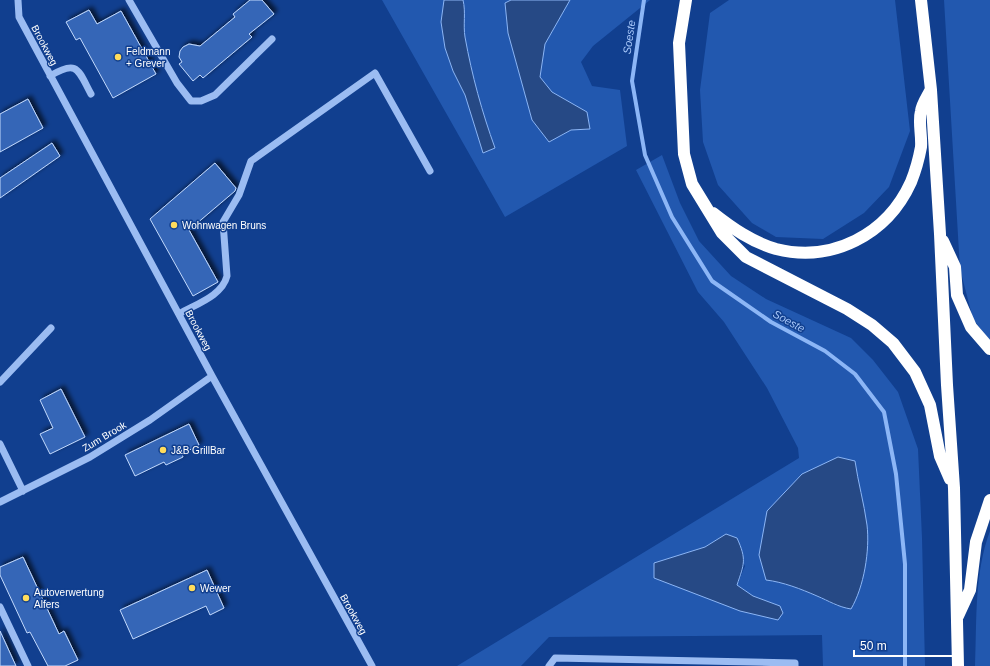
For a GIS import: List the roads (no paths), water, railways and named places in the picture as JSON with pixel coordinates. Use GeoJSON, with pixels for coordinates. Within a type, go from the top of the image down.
{"type":"FeatureCollection","features":[{"type":"Feature","properties":{"kind":"highway"},"geometry":{"type":"LineString","coordinates":[[686,0],[678,43],[684,154],[692,184],[722,233],[746,256],[848,309],[872,325],[893,344],[915,372],[930,405],[940,456],[954,488]]}},
{"type":"Feature","properties":{"kind":"highway"},"geometry":{"type":"LineString","coordinates":[[921,0],[931,90],[940,234],[947,385],[954,488],[958,666]]}},
{"type":"Feature","properties":{"kind":"highway"},"geometry":{"type":"LineString","coordinates":[[707,207],[744,236],[775,249],[809,252],[830,251],[854,243],[874,229],[896,208],[911,182],[921,148],[921,111],[931,90]]}},
{"type":"Feature","properties":{"kind":"highway"},"geometry":{"type":"LineString","coordinates":[[940,234],[955,267],[957,295],[971,327],[990,349]]}},
{"type":"Feature","properties":{"kind":"highway"},"geometry":{"type":"LineString","coordinates":[[956,619],[970,590],[976,542],[990,500]]}},
{"type":"Feature","properties":{"kind":"street","name":"Brookweg"},"geometry":{"type":"LineString","coordinates":[[18,0],[19,17],[50,76],[212,376],[372,666]]}},
{"type":"Feature","properties":{"kind":"street"},"geometry":{"type":"LineString","coordinates":[[129,0],[176,83],[191,101],[201,101],[215,95],[272,39]]}},
{"type":"Feature","properties":{"kind":"street"},"geometry":{"type":"LineString","coordinates":[[50,76],[65,67],[73,68],[78,71],[91,94]]}},
{"type":"Feature","properties":{"kind":"street"},"geometry":{"type":"LineString","coordinates":[[179,314],[219,291],[225,284],[227,276],[223,222],[239,195],[250,161],[375,73],[430,171]]}},
{"type":"Feature","properties":{"kind":"street"},"geometry":{"type":"LineString","coordinates":[[0,382],[51,328]]}},
{"type":"Feature","properties":{"kind":"street","name":"Zum Brook"},"geometry":{"type":"LineString","coordinates":[[0,502],[90,458],[150,420],[212,376]]}},
{"type":"Feature","properties":{"kind":"street"},"geometry":{"type":"LineString","coordinates":[[0,444],[23,491]]}},
{"type":"Feature","properties":{"kind":"street"},"geometry":{"type":"LineString","coordinates":[[0,607],[28,666]]}},
{"type":"Feature","properties":{"kind":"street"},"geometry":{"type":"LineString","coordinates":[[549,666],[555,658],[795,662],[795,666]]}},
{"type":"Feature","properties":{"kind":"waterway","name":"Soeste"},"geometry":{"type":"LineString","coordinates":[[644,0],[632,81],[645,155],[672,217],[712,281],[771,322],[825,351],[855,374],[884,412],[896,474],[905,564],[905,666]]}},
{"type":"Feature","properties":{"kind":"place","name":"Feldmann + Grever"},"geometry":{"type":"Point","coordinates":[118,57]}},
{"type":"Feature","properties":{"kind":"place","name":"Wohnwagen Bruns"},"geometry":{"type":"Point","coordinates":[174,225]}},
{"type":"Feature","properties":{"kind":"place","name":"J&B GrillBar"},"geometry":{"type":"Point","coordinates":[163,450]}},
{"type":"Feature","properties":{"kind":"place","name":"Wewer"},"geometry":{"type":"Point","coordinates":[192,588]}},
{"type":"Feature","properties":{"kind":"place","name":"Autoverwertung Alfers"},"geometry":{"type":"Point","coordinates":[26,598]}}]}
